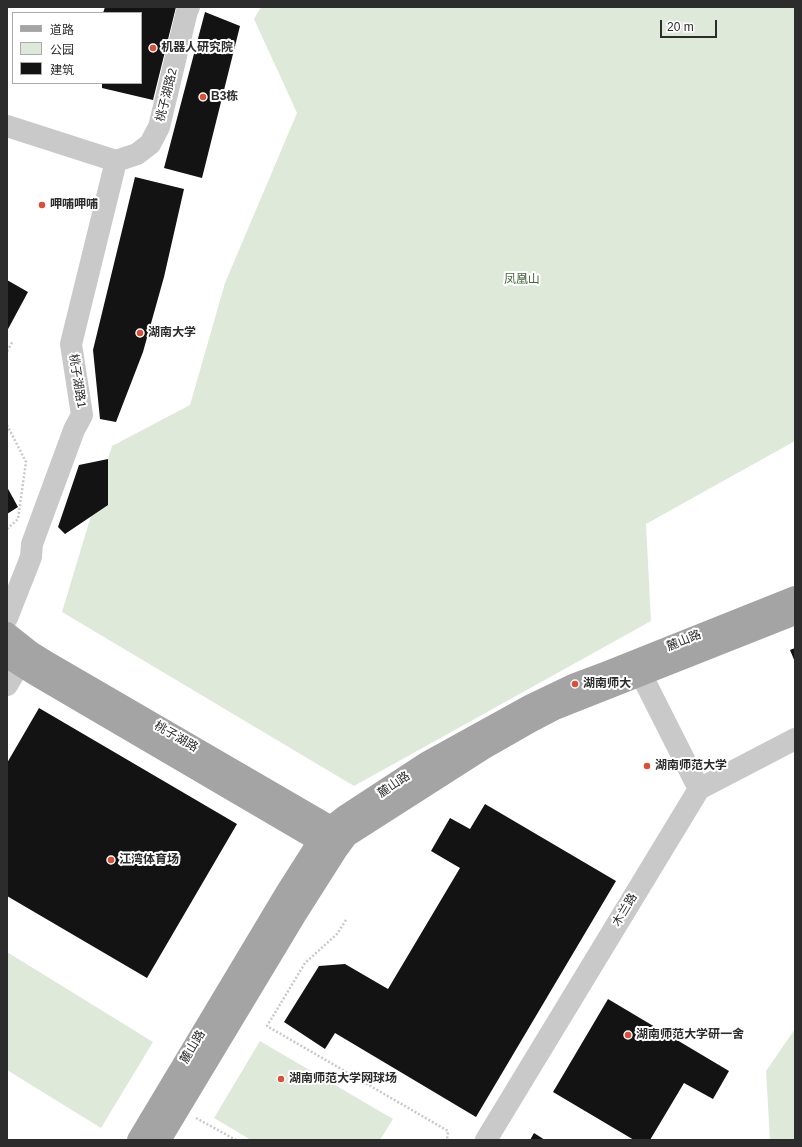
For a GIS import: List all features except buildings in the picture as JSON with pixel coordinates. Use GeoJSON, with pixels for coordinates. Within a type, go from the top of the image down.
{"type":"FeatureCollection","features":[{"type":"Feature","properties":{"kind":"main road","name":"麓山路"},"geometry":{"type":"LineString","coordinates":[[160,1140],[296,914],[345,816],[426,764],[531,705],[568,687],[795,597]]}},
{"type":"Feature","properties":{"kind":"main road","name":"麓山路"},"geometry":{"type":"LineString","coordinates":[[138,1140],[289,889],[333,839],[483,749],[555,709],[642,676],[795,614]]}},
{"type":"Feature","properties":{"kind":"main road","name":"桃子湖路"},"geometry":{"type":"LineString","coordinates":[[7,633],[31,652],[273,804]]}},
{"type":"Feature","properties":{"kind":"main road","name":"桃子湖路"},"geometry":{"type":"LineString","coordinates":[[13,661],[273,804],[333,839]]}},
{"type":"Feature","properties":{"kind":"main road"},"geometry":{"type":"LineString","coordinates":[[289,889],[296,863],[295,847],[291,836],[283,825],[273,804],[299,804],[316,809],[336,809],[354,805],[376,797]]}},
{"type":"Feature","properties":{"kind":"street","name":"桃子湖路2"},"geometry":{"type":"LineString","coordinates":[[116,161],[137,154],[144,149],[150,144],[159,126],[187,11],[190,7]]}},
{"type":"Feature","properties":{"kind":"street"},"geometry":{"type":"LineString","coordinates":[[7,126],[116,161]]}},
{"type":"Feature","properties":{"kind":"street","name":"桃子湖路1"},"geometry":{"type":"LineString","coordinates":[[7,618],[31,557],[32,544],[74,430],[82,415],[71,344],[116,161]]}},
{"type":"Feature","properties":{"kind":"street"},"geometry":{"type":"LineString","coordinates":[[7,685],[13,661]]}},
{"type":"Feature","properties":{"kind":"street"},"geometry":{"type":"LineString","coordinates":[[642,676],[699,788],[795,739]]}},
{"type":"Feature","properties":{"kind":"street","name":"木兰路"},"geometry":{"type":"LineString","coordinates":[[486,1140],[699,788]]}},
{"type":"Feature","properties":{"kind":"path"},"geometry":{"type":"LineString","coordinates":[[7,351],[13,341]]}},
{"type":"Feature","properties":{"kind":"path"},"geometry":{"type":"LineString","coordinates":[[7,425],[26,462],[18,519],[7,529]]}},
{"type":"Feature","properties":{"kind":"path"},"geometry":{"type":"LineString","coordinates":[[346,920],[337,934],[305,963],[267,1026],[448,1131],[447,1140]]}},
{"type":"Feature","properties":{"kind":"path"},"geometry":{"type":"LineString","coordinates":[[179,1108],[236,1140]]}},
{"type":"Feature","properties":{"kind":"green space","name":"凤凰山"},"geometry":{"type":"Polygon","coordinates":[[[261,7],[795,7],[795,441],[646,524],[651,621],[354,786],[62,612],[112,446],[190,405],[225,283],[297,113],[254,19],[261,7]]]}},
{"type":"Feature","properties":{"kind":"green space"},"geometry":{"type":"Polygon","coordinates":[[[7,952],[153,1042],[101,1128],[7,1070],[7,952]]]}},
{"type":"Feature","properties":{"kind":"green space"},"geometry":{"type":"Polygon","coordinates":[[[795,1029],[795,1140],[770,1140],[766,1071],[795,1029]]]}},
{"type":"Feature","properties":{"kind":"green space","name":"湖南师范大学网球场"},"geometry":{"type":"Polygon","coordinates":[[[260,1041],[393,1119],[380,1140],[251,1140],[214,1118],[260,1041]]]}},
{"type":"Feature","properties":{"kind":"place","name":"机器人研究院"},"geometry":{"type":"Point","coordinates":[153,48]}},
{"type":"Feature","properties":{"kind":"place","name":"B3栋"},"geometry":{"type":"Point","coordinates":[203,97]}},
{"type":"Feature","properties":{"kind":"place","name":"呷哺呷哺"},"geometry":{"type":"Point","coordinates":[42,205]}},
{"type":"Feature","properties":{"kind":"place","name":"湖南大学"},"geometry":{"type":"Point","coordinates":[140,333]}},
{"type":"Feature","properties":{"kind":"place","name":"湖南师大"},"geometry":{"type":"Point","coordinates":[575,684]}},
{"type":"Feature","properties":{"kind":"place","name":"湖南师范大学"},"geometry":{"type":"Point","coordinates":[647,766]}},
{"type":"Feature","properties":{"kind":"place","name":"江湾体育场"},"geometry":{"type":"Point","coordinates":[111,860]}},
{"type":"Feature","properties":{"kind":"place","name":"湖南师范大学研一舍"},"geometry":{"type":"Point","coordinates":[628,1035]}},
{"type":"Feature","properties":{"kind":"place","name":"湖南师范大学网球场"},"geometry":{"type":"Point","coordinates":[281,1079]}}]}
